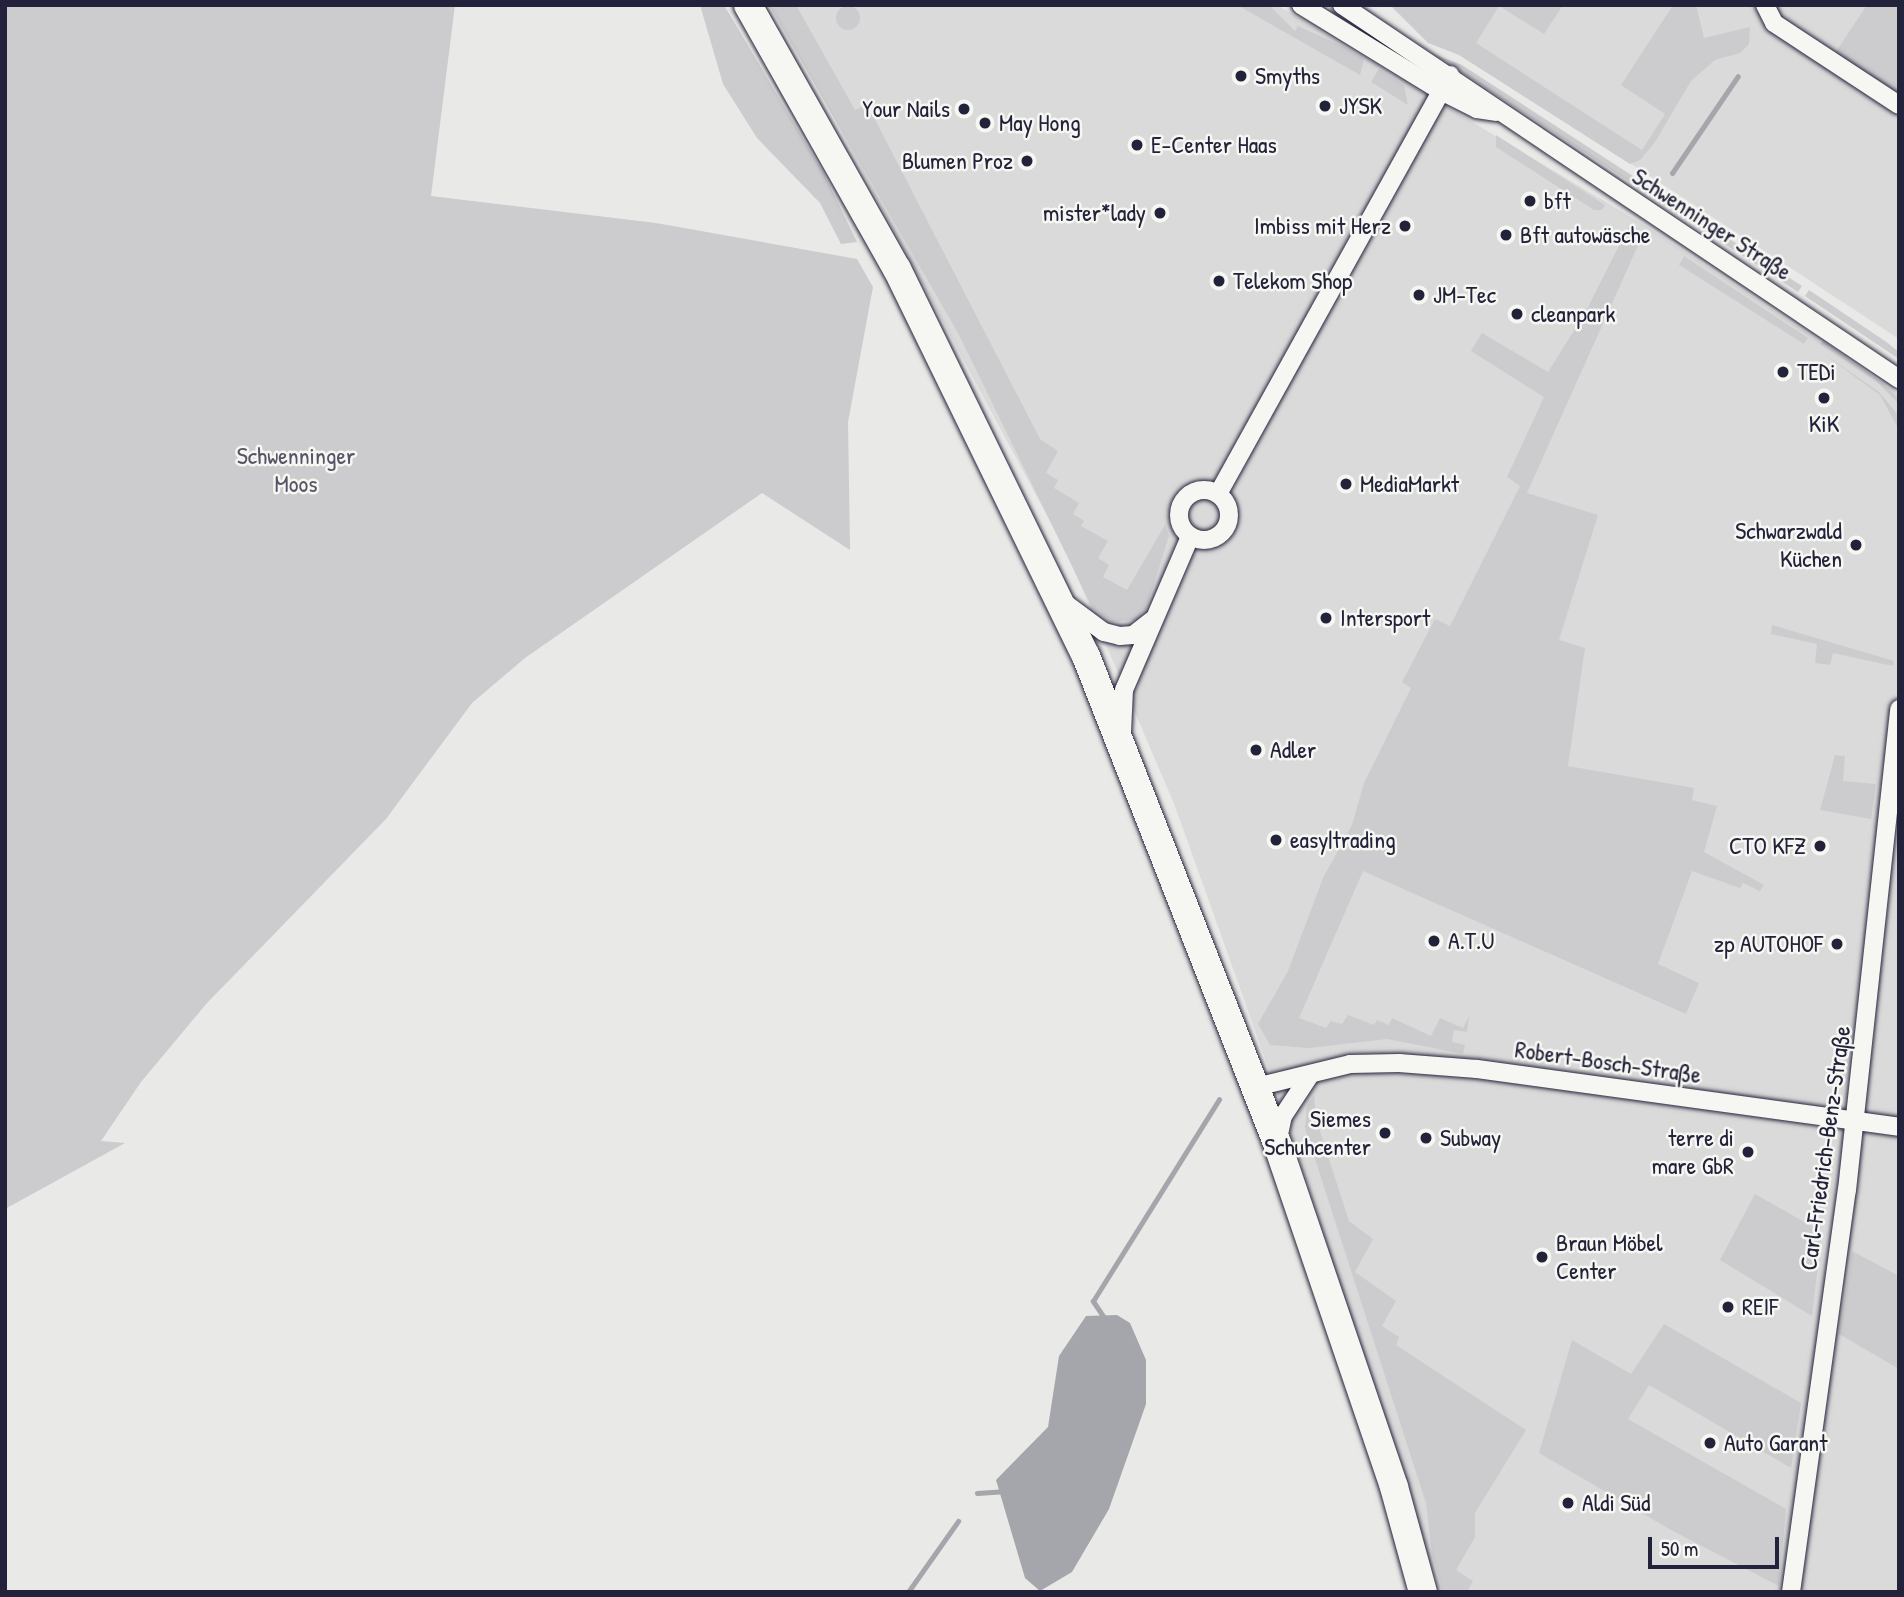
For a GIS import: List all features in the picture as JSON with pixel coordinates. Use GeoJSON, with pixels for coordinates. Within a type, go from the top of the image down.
{"type":"FeatureCollection","features":[{"type":"Feature","properties":{"kind":"main road"},"geometry":{"type":"LineString","coordinates":[[748,5],[897,269],[1063,601],[1122,743],[1277,1143],[1394,1487],[1423,1592]]}},
{"type":"Feature","properties":{"kind":"street","name":"Schwenninger Straße"},"geometry":{"type":"LineString","coordinates":[[1301,5],[1441,91],[1477,109],[1496,112]]}},
{"type":"Feature","properties":{"kind":"street","name":"Schwenninger Straße"},"geometry":{"type":"LineString","coordinates":[[1342,5],[1450,75],[1496,112],[1899,379]]}},
{"type":"Feature","properties":{"kind":"street"},"geometry":{"type":"LineString","coordinates":[[1765,5],[1774,23],[1899,105]]}},
{"type":"Feature","properties":{"kind":"street"},"geometry":{"type":"LineString","coordinates":[[1218,494],[1450,75]]}},
{"type":"Feature","properties":{"kind":"street"},"geometry":{"type":"LineString","coordinates":[[1194,491],[1218,494],[1228,507],[1224,530],[1212,540],[1189,537],[1180,525],[1181,503],[1194,491]]}},
{"type":"Feature","properties":{"kind":"street"},"geometry":{"type":"LineString","coordinates":[[1122,743],[1122,698],[1189,537]]}},
{"type":"Feature","properties":{"kind":"street"},"geometry":{"type":"LineString","coordinates":[[1063,601],[1104,632],[1119,636],[1133,635],[1155,617]]}},
{"type":"Feature","properties":{"kind":"street","name":"Carl-Friedrich-Benz-Straße"},"geometry":{"type":"LineString","coordinates":[[1791,1592],[1854,1118],[1899,709]]}},
{"type":"Feature","properties":{"kind":"street","name":"Robert-Bosch-Straße"},"geometry":{"type":"LineString","coordinates":[[1256,1087],[1350,1064],[1477,1069],[1854,1118],[1899,1127]]}},
{"type":"Feature","properties":{"kind":"street"},"geometry":{"type":"LineString","coordinates":[[1277,1143],[1283,1116],[1310,1074]]}},
{"type":"Feature","properties":{"kind":"shaded area"},"geometry":{"type":"Polygon","coordinates":[[[773,5],[1277,5],[1646,226],[1899,394],[1899,1592],[1440,1592],[1282,1106],[1175,806],[1065,549],[773,5]]]}},
{"type":"Feature","properties":{"kind":"shaded area"},"geometry":{"type":"Polygon","coordinates":[[[1471,5],[1899,5],[1899,339],[1445,42],[1471,5]]]}},
{"type":"Feature","properties":{"kind":"shaded area"},"geometry":{"type":"Polygon","coordinates":[[[1117,1315],[1130,1323],[1146,1360],[1146,1404],[1109,1509],[1072,1572],[1040,1591],[1025,1578],[996,1480],[1048,1427],[1059,1356],[1086,1316],[1117,1315]]]}},
{"type":"Feature","properties":{"kind":"green space","name":"Schwenninger Moos"},"geometry":{"type":"Polygon","coordinates":[[[5,5],[455,5],[431,196],[656,223],[857,259],[873,287],[848,422],[850,550],[762,493],[525,658],[472,703],[386,819],[207,1003],[141,1082],[101,1141],[125,1143],[5,1209],[5,5]]]}},
{"type":"Feature","properties":{"kind":"green space"},"geometry":{"type":"Polygon","coordinates":[[[700,5],[724,5],[824,174],[857,242],[841,244],[820,203],[757,138],[723,84],[700,5]]]}},
{"type":"Feature","properties":{"kind":"green space"},"geometry":{"type":"Polygon","coordinates":[[[769,5],[796,5],[855,110],[867,104],[1040,439],[1058,451],[1046,473],[1058,480],[1054,488],[1079,503],[1073,514],[1084,521],[1081,526],[1108,541],[1098,558],[1109,565],[1103,577],[1127,590],[1165,525],[1169,536],[1146,609],[1137,620],[1111,622],[1092,607],[958,333],[769,5]]]}},
{"type":"Feature","properties":{"kind":"green space"},"geometry":{"type":"Polygon","coordinates":[[[1237,5],[1269,5],[1295,31],[1298,26],[1344,47],[1364,59],[1360,75],[1237,5]]]}},
{"type":"Feature","properties":{"kind":"green space"},"geometry":{"type":"Polygon","coordinates":[[[1390,5],[1563,5],[1544,34],[1499,6],[1476,43],[1642,150],[1665,114],[1621,85],[1673,5],[1696,5],[1704,38],[1750,27],[1749,44],[1740,53],[1715,60],[1691,81],[1655,142],[1640,160],[1630,164],[1459,55],[1428,43],[1390,5]]]}},
{"type":"Feature","properties":{"kind":"green space"},"geometry":{"type":"Polygon","coordinates":[[[1867,5],[1899,5],[1899,96],[1835,53],[1867,5]]]}},
{"type":"Feature","properties":{"kind":"green space"},"geometry":{"type":"Polygon","coordinates":[[[848,6],[856,10],[860,18],[856,26],[848,30],[840,26],[836,18],[840,10],[848,6]]]}},
{"type":"Feature","properties":{"kind":"green space"},"geometry":{"type":"Polygon","coordinates":[[[1434,54],[1462,65],[1802,286],[1798,292],[1434,54]]]}},
{"type":"Feature","properties":{"kind":"green space"},"geometry":{"type":"Polygon","coordinates":[[[1379,69],[1404,85],[1408,105],[1371,82],[1379,69]]]}},
{"type":"Feature","properties":{"kind":"green space"},"geometry":{"type":"Polygon","coordinates":[[[1496,135],[1605,205],[1602,210],[1594,210],[1496,147],[1496,135]]]}},
{"type":"Feature","properties":{"kind":"green space"},"geometry":{"type":"Polygon","coordinates":[[[1630,224],[1644,232],[1527,493],[1598,515],[1559,640],[1585,648],[1568,766],[1694,788],[1692,800],[1717,806],[1704,852],[1764,885],[1760,891],[1743,883],[1740,888],[1692,871],[1658,964],[1699,983],[1686,1014],[1363,871],[1299,1018],[1326,1028],[1331,1021],[1342,1024],[1348,1015],[1374,1025],[1377,1020],[1389,1025],[1392,1018],[1431,1036],[1440,1018],[1463,1028],[1469,1016],[1467,1032],[1454,1030],[1452,1042],[1465,1045],[1463,1054],[1387,1039],[1309,1048],[1270,1045],[1258,1024],[1288,971],[1323,878],[1352,825],[1364,783],[1411,688],[1402,682],[1435,619],[1450,626],[1520,486],[1507,477],[1544,397],[1471,351],[1482,333],[1548,372],[1585,313],[1630,224]]]}},
{"type":"Feature","properties":{"kind":"green space"},"geometry":{"type":"Polygon","coordinates":[[[1684,256],[1808,338],[1804,344],[1679,265],[1684,256]]]}},
{"type":"Feature","properties":{"kind":"green space"},"geometry":{"type":"Polygon","coordinates":[[[1809,290],[1885,341],[1899,352],[1899,359],[1805,296],[1809,290]]]}},
{"type":"Feature","properties":{"kind":"green space"},"geometry":{"type":"Polygon","coordinates":[[[1823,341],[1883,383],[1899,399],[1899,404],[1877,382],[1820,344],[1823,341]]]}},
{"type":"Feature","properties":{"kind":"green space"},"geometry":{"type":"Polygon","coordinates":[[[1817,349],[1879,392],[1899,416],[1899,430],[1880,395],[1817,349]]]}},
{"type":"Feature","properties":{"kind":"green space"},"geometry":{"type":"Polygon","coordinates":[[[1772,625],[1894,661],[1893,666],[1833,653],[1830,665],[1815,663],[1817,644],[1771,634],[1772,625]]]}},
{"type":"Feature","properties":{"kind":"green space"},"geometry":{"type":"Polygon","coordinates":[[[1835,755],[1845,756],[1843,781],[1876,784],[1871,819],[1820,810],[1835,755]]]}},
{"type":"Feature","properties":{"kind":"green space"},"geometry":{"type":"Polygon","coordinates":[[[1314,1096],[1317,1122],[1349,1221],[1373,1239],[1355,1272],[1396,1301],[1382,1326],[1399,1337],[1396,1345],[1526,1430],[1475,1513],[1475,1537],[1456,1570],[1473,1581],[1467,1592],[1443,1592],[1432,1554],[1426,1503],[1305,1128],[1307,1105],[1314,1096]]]}},
{"type":"Feature","properties":{"kind":"green space"},"geometry":{"type":"Polygon","coordinates":[[[1755,1194],[1822,1232],[1812,1316],[1720,1260],[1755,1194]]]}},
{"type":"Feature","properties":{"kind":"green space"},"geometry":{"type":"Polygon","coordinates":[[[1852,1251],[1899,1276],[1899,1369],[1839,1334],[1852,1251]]]}},
{"type":"Feature","properties":{"kind":"green space"},"geometry":{"type":"Polygon","coordinates":[[[1664,1324],[1801,1403],[1791,1468],[1649,1385],[1628,1419],[1786,1509],[1779,1586],[1671,1530],[1539,1453],[1572,1340],[1631,1374],[1664,1324]]]}},
{"type":"Feature","properties":{"kind":"waterway"},"geometry":{"type":"LineString","coordinates":[[1672,173],[1738,76]]}},
{"type":"Feature","properties":{"kind":"waterway"},"geometry":{"type":"LineString","coordinates":[[1105,1319],[1093,1301],[1219,1099]]}},
{"type":"Feature","properties":{"kind":"waterway"},"geometry":{"type":"LineString","coordinates":[[977,1493],[1003,1491]]}},
{"type":"Feature","properties":{"kind":"waterway"},"geometry":{"type":"LineString","coordinates":[[908,1592],[958,1521]]}},
{"type":"Feature","properties":{"kind":"place","name":"Smyths"},"geometry":{"type":"Point","coordinates":[1241,76]}},
{"type":"Feature","properties":{"kind":"place","name":"JYSK"},"geometry":{"type":"Point","coordinates":[1325,106]}},
{"type":"Feature","properties":{"kind":"place","name":"Your Nails"},"geometry":{"type":"Point","coordinates":[964,109]}},
{"type":"Feature","properties":{"kind":"place","name":"May Hong"},"geometry":{"type":"Point","coordinates":[985,123]}},
{"type":"Feature","properties":{"kind":"place","name":"E-Center Haas"},"geometry":{"type":"Point","coordinates":[1137,145]}},
{"type":"Feature","properties":{"kind":"place","name":"Blumen Proz"},"geometry":{"type":"Point","coordinates":[1027,161]}},
{"type":"Feature","properties":{"kind":"place","name":"bft"},"geometry":{"type":"Point","coordinates":[1530,201]}},
{"type":"Feature","properties":{"kind":"place","name":"mister*lady"},"geometry":{"type":"Point","coordinates":[1160,213]}},
{"type":"Feature","properties":{"kind":"place","name":"Imbiss mit Herz"},"geometry":{"type":"Point","coordinates":[1405,226]}},
{"type":"Feature","properties":{"kind":"place","name":"Bft autowäsche"},"geometry":{"type":"Point","coordinates":[1506,235]}},
{"type":"Feature","properties":{"kind":"place","name":"Telekom Shop"},"geometry":{"type":"Point","coordinates":[1219,281]}},
{"type":"Feature","properties":{"kind":"place","name":"JM-Tec"},"geometry":{"type":"Point","coordinates":[1419,295]}},
{"type":"Feature","properties":{"kind":"place","name":"cleanpark"},"geometry":{"type":"Point","coordinates":[1517,314]}},
{"type":"Feature","properties":{"kind":"place","name":"TEDi"},"geometry":{"type":"Point","coordinates":[1783,372]}},
{"type":"Feature","properties":{"kind":"place","name":"KiK"},"geometry":{"type":"Point","coordinates":[1824,398]}},
{"type":"Feature","properties":{"kind":"place","name":"MediaMarkt"},"geometry":{"type":"Point","coordinates":[1346,484]}},
{"type":"Feature","properties":{"kind":"place","name":"Schwarzwald Küchen"},"geometry":{"type":"Point","coordinates":[1856,545]}},
{"type":"Feature","properties":{"kind":"place","name":"Intersport"},"geometry":{"type":"Point","coordinates":[1326,618]}},
{"type":"Feature","properties":{"kind":"place","name":"Adler"},"geometry":{"type":"Point","coordinates":[1256,750]}},
{"type":"Feature","properties":{"kind":"place","name":"easy|trading"},"geometry":{"type":"Point","coordinates":[1276,840]}},
{"type":"Feature","properties":{"kind":"place","name":"CTO KFZ"},"geometry":{"type":"Point","coordinates":[1820,846]}},
{"type":"Feature","properties":{"kind":"place","name":"A.T.U"},"geometry":{"type":"Point","coordinates":[1434,941]}},
{"type":"Feature","properties":{"kind":"place","name":"zp AUTOHOF"},"geometry":{"type":"Point","coordinates":[1837,944]}},
{"type":"Feature","properties":{"kind":"place","name":"Siemes Schuhcenter"},"geometry":{"type":"Point","coordinates":[1385,1133]}},
{"type":"Feature","properties":{"kind":"place","name":"Subway"},"geometry":{"type":"Point","coordinates":[1426,1138]}},
{"type":"Feature","properties":{"kind":"place","name":"terre di mare GbR"},"geometry":{"type":"Point","coordinates":[1748,1152]}},
{"type":"Feature","properties":{"kind":"place","name":"Braun Möbel Center"},"geometry":{"type":"Point","coordinates":[1542,1257]}},
{"type":"Feature","properties":{"kind":"place","name":"REIF"},"geometry":{"type":"Point","coordinates":[1728,1307]}},
{"type":"Feature","properties":{"kind":"place","name":"Auto Garant"},"geometry":{"type":"Point","coordinates":[1710,1443]}},
{"type":"Feature","properties":{"kind":"place","name":"Aldi Süd"},"geometry":{"type":"Point","coordinates":[1568,1503]}}]}
